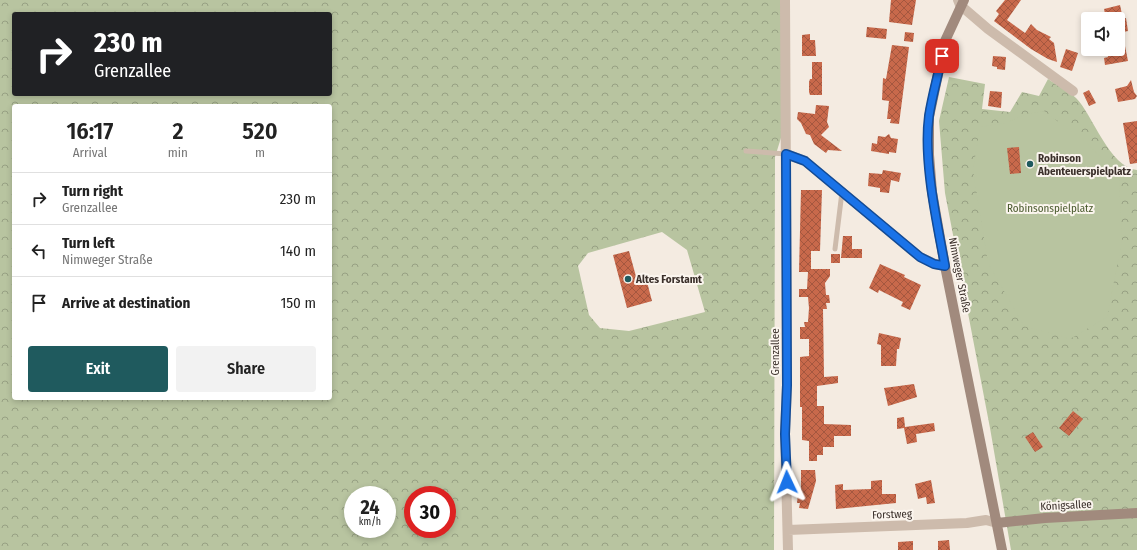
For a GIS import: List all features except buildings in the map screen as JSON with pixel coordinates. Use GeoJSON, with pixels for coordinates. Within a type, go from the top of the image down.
{"type":"FeatureCollection","features":[{"type":"Feature","properties":{"kind":"main road","name":"Nimweger Straße"},"geometry":{"type":"LineString","coordinates":[[961,2],[945,41],[929,117],[929,155],[932,192],[945,266],[1002,550]]}},
{"type":"Feature","properties":{"kind":"main road","name":"Königsallee"},"geometry":{"type":"LineString","coordinates":[[997,523],[1045,518],[1137,513]]}},
{"type":"Feature","properties":{"kind":"street","name":"Grenzallee"},"geometry":{"type":"LineString","coordinates":[[784,0],[787,385],[785,434],[788,550]]}},
{"type":"Feature","properties":{"kind":"street","name":"Nimweger Straße"},"geometry":{"type":"LineString","coordinates":[[961,2],[988,29],[1073,91]]}},
{"type":"Feature","properties":{"kind":"street"},"geometry":{"type":"LineString","coordinates":[[786,154],[805,161],[920,257],[934,264],[945,266]]}},
{"type":"Feature","properties":{"kind":"street","name":"Forstweg"},"geometry":{"type":"LineString","coordinates":[[788,530],[967,523],[986,520],[997,523]]}},
{"type":"Feature","properties":{"kind":"lane"},"geometry":{"type":"LineString","coordinates":[[746,151],[786,154]]}},
{"type":"Feature","properties":{"kind":"lane"},"geometry":{"type":"LineString","coordinates":[[835,249],[842,192]]}},
{"type":"Feature","properties":{"kind":"green space"},"geometry":{"type":"Polygon","coordinates":[[[0,0],[782,0],[785,125],[775,157],[774,550],[0,550],[0,0]],[[662,232],[588,253],[578,266],[589,315],[600,328],[629,331],[705,312],[687,250],[662,232]]]}},
{"type":"Feature","properties":{"kind":"green space"},"geometry":{"type":"Polygon","coordinates":[[[949,77],[985,84],[982,109],[1010,112],[1022,92],[1039,96],[1048,79],[1076,98],[1102,139],[1118,160],[1127,167],[1137,170],[1137,550],[1011,550],[990,428],[945,193],[939,121],[949,77]]]}},
{"type":"Feature","properties":{"kind":"green space","name":"Robinsonspielplatz"},"geometry":{"type":"Polygon","coordinates":[[[1044,111],[1088,144],[1119,177],[1122,241],[1107,317],[1070,339],[1024,326],[988,263],[973,170],[980,127],[1006,123],[1026,114],[1044,111]]]}},
{"type":"Feature","properties":{"kind":"place","name":"Robinson Abenteuerspielplatz"},"geometry":{"type":"Point","coordinates":[1030,164]}},
{"type":"Feature","properties":{"kind":"place","name":"Altes Forstamt"},"geometry":{"type":"Point","coordinates":[628,279]}},
{"type":"Feature","properties":{"kind":"route"},"geometry":{"type":"LineString","coordinates":[[787,482],[785,434],[787,385],[786,154],[805,161],[920,257],[934,264],[945,266],[932,192],[929,155],[929,117],[942,56]]}}]}
